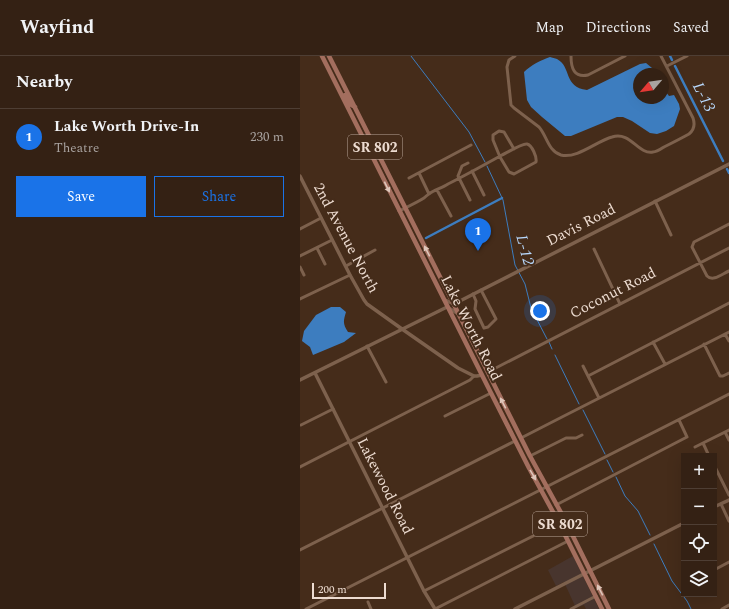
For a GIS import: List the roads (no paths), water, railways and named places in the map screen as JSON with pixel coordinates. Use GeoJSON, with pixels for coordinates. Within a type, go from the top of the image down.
{"type":"FeatureCollection","features":[{"type":"Feature","properties":{"kind":"main road","name":"Lake Worth Road"},"geometry":{"type":"LineString","coordinates":[[322,56],[490,393],[542,490],[602,609]]}},
{"type":"Feature","properties":{"kind":"main road","name":"Lake Worth Road"},"geometry":{"type":"LineString","coordinates":[[329,56],[530,456],[609,609]]}},
{"type":"Feature","properties":{"kind":"main road"},"geometry":{"type":"LineString","coordinates":[[340,92],[344,94],[350,104],[355,107]]}},
{"type":"Feature","properties":{"kind":"main road"},"geometry":{"type":"LineString","coordinates":[[348,108],[353,110],[358,119],[361,120]]}},
{"type":"Feature","properties":{"kind":"main road"},"geometry":{"type":"LineString","coordinates":[[370,152],[375,154],[383,168],[385,167]]}},
{"type":"Feature","properties":{"kind":"main road"},"geometry":{"type":"LineString","coordinates":[[472,357],[478,362],[484,372],[488,372]]}},
{"type":"Feature","properties":{"kind":"main road"},"geometry":{"type":"LineString","coordinates":[[482,375],[486,376],[496,388]]}},
{"type":"Feature","properties":{"kind":"main road"},"geometry":{"type":"LineString","coordinates":[[506,423],[509,424],[515,436],[521,438]]}},
{"type":"Feature","properties":{"kind":"main road"},"geometry":{"type":"LineString","coordinates":[[515,441],[520,444],[526,455],[530,456]]}},
{"type":"Feature","properties":{"kind":"street"},"geometry":{"type":"LineString","coordinates":[[515,56],[509,60],[507,67],[511,105],[539,127],[551,148],[563,155],[574,154],[608,138],[617,136],[622,136],[630,140],[645,151],[653,152],[692,132],[694,121],[661,56]]}},
{"type":"Feature","properties":{"kind":"street"},"geometry":{"type":"LineString","coordinates":[[571,56],[571,66],[576,73],[584,76],[625,56]]}},
{"type":"Feature","properties":{"kind":"street"},"geometry":{"type":"LineString","coordinates":[[667,66],[687,56]]}},
{"type":"Feature","properties":{"kind":"street"},"geometry":{"type":"LineString","coordinates":[[399,211],[472,171],[500,157],[514,149],[525,144],[530,145],[536,156],[536,160],[534,163],[514,174],[510,173],[500,157],[492,138],[493,135],[501,130],[504,132],[514,149]]}},
{"type":"Feature","properties":{"kind":"street"},"geometry":{"type":"LineString","coordinates":[[409,178],[471,146]]}},
{"type":"Feature","properties":{"kind":"street"},"geometry":{"type":"LineString","coordinates":[[468,163],[462,166],[458,176],[470,200]]}},
{"type":"Feature","properties":{"kind":"street","name":"Davis Road"},"geometry":{"type":"LineString","coordinates":[[454,304],[729,164]]}},
{"type":"Feature","properties":{"kind":"street"},"geometry":{"type":"LineString","coordinates":[[472,171],[484,195]]}},
{"type":"Feature","properties":{"kind":"street"},"geometry":{"type":"LineString","coordinates":[[419,173],[429,194]]}},
{"type":"Feature","properties":{"kind":"street","name":"2nd Avenue North"},"geometry":{"type":"LineString","coordinates":[[300,176],[301,181],[350,275],[367,304],[458,368],[474,376]]}},
{"type":"Feature","properties":{"kind":"street"},"geometry":{"type":"LineString","coordinates":[[437,190],[451,216]]}},
{"type":"Feature","properties":{"kind":"street"},"geometry":{"type":"LineString","coordinates":[[655,201],[671,235]]}},
{"type":"Feature","properties":{"kind":"street"},"geometry":{"type":"LineString","coordinates":[[300,229],[321,218]]}},
{"type":"Feature","properties":{"kind":"street"},"geometry":{"type":"LineString","coordinates":[[729,224],[694,242],[692,245],[707,276],[713,279],[729,271]]}},
{"type":"Feature","properties":{"kind":"street"},"geometry":{"type":"LineString","coordinates":[[300,256],[332,240]]}},
{"type":"Feature","properties":{"kind":"street"},"geometry":{"type":"LineString","coordinates":[[317,248],[325,264]]}},
{"type":"Feature","properties":{"kind":"street","name":"Coconut Road"},"geometry":{"type":"LineString","coordinates":[[488,372],[729,248]]}},
{"type":"Feature","properties":{"kind":"street"},"geometry":{"type":"LineString","coordinates":[[594,249],[620,304]]}},
{"type":"Feature","properties":{"kind":"street"},"geometry":{"type":"LineString","coordinates":[[346,266],[375,250]]}},
{"type":"Feature","properties":{"kind":"street"},"geometry":{"type":"LineString","coordinates":[[300,267],[304,275]]}},
{"type":"Feature","properties":{"kind":"street"},"geometry":{"type":"LineString","coordinates":[[300,299],[350,275]]}},
{"type":"Feature","properties":{"kind":"street"},"geometry":{"type":"LineString","coordinates":[[473,294],[476,301],[475,309],[484,328],[488,327],[496,319],[481,290]]}},
{"type":"Feature","properties":{"kind":"street"},"geometry":{"type":"LineString","coordinates":[[444,300],[454,304]]}},
{"type":"Feature","properties":{"kind":"street"},"geometry":{"type":"LineString","coordinates":[[588,376],[729,303]]}},
{"type":"Feature","properties":{"kind":"street"},"geometry":{"type":"LineString","coordinates":[[300,380],[447,307],[458,313]]}},
{"type":"Feature","properties":{"kind":"street"},"geometry":{"type":"LineString","coordinates":[[521,438],[727,333],[729,341]]}},
{"type":"Feature","properties":{"kind":"street"},"geometry":{"type":"LineString","coordinates":[[653,342],[665,364]]}},
{"type":"Feature","properties":{"kind":"street"},"geometry":{"type":"LineString","coordinates":[[704,344],[720,376],[729,373]]}},
{"type":"Feature","properties":{"kind":"street"},"geometry":{"type":"LineString","coordinates":[[367,346],[386,382]]}},
{"type":"Feature","properties":{"kind":"street"},"geometry":{"type":"LineString","coordinates":[[583,366],[600,398]]}},
{"type":"Feature","properties":{"kind":"street","name":"Lakewood Road"},"geometry":{"type":"LineString","coordinates":[[315,373],[424,591],[435,609]]}},
{"type":"Feature","properties":{"kind":"street"},"geometry":{"type":"LineString","coordinates":[[300,467],[470,380],[474,376],[482,375]]}},
{"type":"Feature","properties":{"kind":"street"},"geometry":{"type":"LineString","coordinates":[[445,416],[490,393]]}},
{"type":"Feature","properties":{"kind":"street"},"geometry":{"type":"LineString","coordinates":[[306,609],[547,488],[729,394]]}},
{"type":"Feature","properties":{"kind":"street"},"geometry":{"type":"LineString","coordinates":[[301,424],[333,409]]}},
{"type":"Feature","properties":{"kind":"street"},"geometry":{"type":"LineString","coordinates":[[556,505],[687,437],[679,420]]}},
{"type":"Feature","properties":{"kind":"street"},"geometry":{"type":"LineString","coordinates":[[695,447],[729,430]]}},
{"type":"Feature","properties":{"kind":"street"},"geometry":{"type":"LineString","coordinates":[[725,432],[729,440]]}},
{"type":"Feature","properties":{"kind":"street"},"geometry":{"type":"LineString","coordinates":[[530,456],[566,438],[576,438],[582,435]]}},
{"type":"Feature","properties":{"kind":"street"},"geometry":{"type":"LineString","coordinates":[[300,550],[515,441]]}},
{"type":"Feature","properties":{"kind":"street"},"geometry":{"type":"LineString","coordinates":[[703,443],[708,453]]}},
{"type":"Feature","properties":{"kind":"street"},"geometry":{"type":"LineString","coordinates":[[717,471],[729,495]]}},
{"type":"Feature","properties":{"kind":"street"},"geometry":{"type":"LineString","coordinates":[[717,506],[729,500]]}},
{"type":"Feature","properties":{"kind":"street"},"geometry":{"type":"LineString","coordinates":[[721,504],[729,521]]}},
{"type":"Feature","properties":{"kind":"street"},"geometry":{"type":"LineString","coordinates":[[424,591],[559,523]]}},
{"type":"Feature","properties":{"kind":"street"},"geometry":{"type":"LineString","coordinates":[[515,609],[681,525]]}},
{"type":"Feature","properties":{"kind":"street"},"geometry":{"type":"LineString","coordinates":[[435,609],[568,541]]}},
{"type":"Feature","properties":{"kind":"street"},"geometry":{"type":"LineString","coordinates":[[717,568],[729,562]]}},
{"type":"Feature","properties":{"kind":"street"},"geometry":{"type":"LineString","coordinates":[[571,609],[596,596]]}},
{"type":"Feature","properties":{"kind":"street"},"geometry":{"type":"LineString","coordinates":[[368,602],[371,609]]}},
{"type":"Feature","properties":{"kind":"street"},"geometry":{"type":"LineString","coordinates":[[722,609],[729,605]]}},
{"type":"Feature","properties":{"kind":"water"},"geometry":{"type":"Polygon","coordinates":[[[550,57],[557,59],[565,67],[574,85],[587,90],[640,64],[646,63],[652,68],[633,68],[633,104],[669,104],[669,96],[674,95],[680,109],[674,126],[657,134],[650,133],[632,121],[623,117],[617,117],[571,136],[565,136],[531,107],[527,100],[524,72],[536,63],[550,57]]]}},
{"type":"Feature","properties":{"kind":"water"},"geometry":{"type":"Polygon","coordinates":[[[331,307],[340,307],[346,312],[344,321],[345,327],[348,332],[356,333],[344,342],[313,355],[310,347],[302,341],[304,331],[316,315],[331,307]]]}},
{"type":"Feature","properties":{"kind":"waterway","name":"L-12"},"geometry":{"type":"LineString","coordinates":[[411,56],[469,132],[485,162]]}},
{"type":"Feature","properties":{"kind":"waterway","name":"L-13"},"geometry":{"type":"LineString","coordinates":[[670,56],[672,60]]}},
{"type":"Feature","properties":{"kind":"waterway","name":"L-13"},"geometry":{"type":"LineString","coordinates":[[675,66],[723,161]]}},
{"type":"Feature","properties":{"kind":"waterway","name":"L-12"},"geometry":{"type":"LineString","coordinates":[[487,166],[503,200],[515,265],[525,284],[531,308],[547,339]]}},
{"type":"Feature","properties":{"kind":"waterway","name":"L-13"},"geometry":{"type":"LineString","coordinates":[[727,169],[729,173]]}},
{"type":"Feature","properties":{"kind":"waterway"},"geometry":{"type":"LineString","coordinates":[[426,238],[502,198]]}},
{"type":"Feature","properties":{"kind":"waterway","name":"L-12"},"geometry":{"type":"LineString","coordinates":[[549,342],[552,349]]}},
{"type":"Feature","properties":{"kind":"waterway","name":"L-12"},"geometry":{"type":"LineString","coordinates":[[555,355],[579,404]]}},
{"type":"Feature","properties":{"kind":"waterway","name":"L-12"},"geometry":{"type":"LineString","coordinates":[[583,410],[605,454]]}},
{"type":"Feature","properties":{"kind":"waterway","name":"L-12"},"geometry":{"type":"LineString","coordinates":[[607,460],[613,472]]}},
{"type":"Feature","properties":{"kind":"waterway","name":"L-12"},"geometry":{"type":"LineString","coordinates":[[616,477],[625,496],[638,511],[650,535]]}},
{"type":"Feature","properties":{"kind":"waterway","name":"L-12"},"geometry":{"type":"LineString","coordinates":[[654,544],[672,581],[691,609]]}},
{"type":"Feature","properties":{"kind":"place","name":"Lake Worth Drive-In"},"geometry":{"type":"Point","coordinates":[478,251]}}]}
